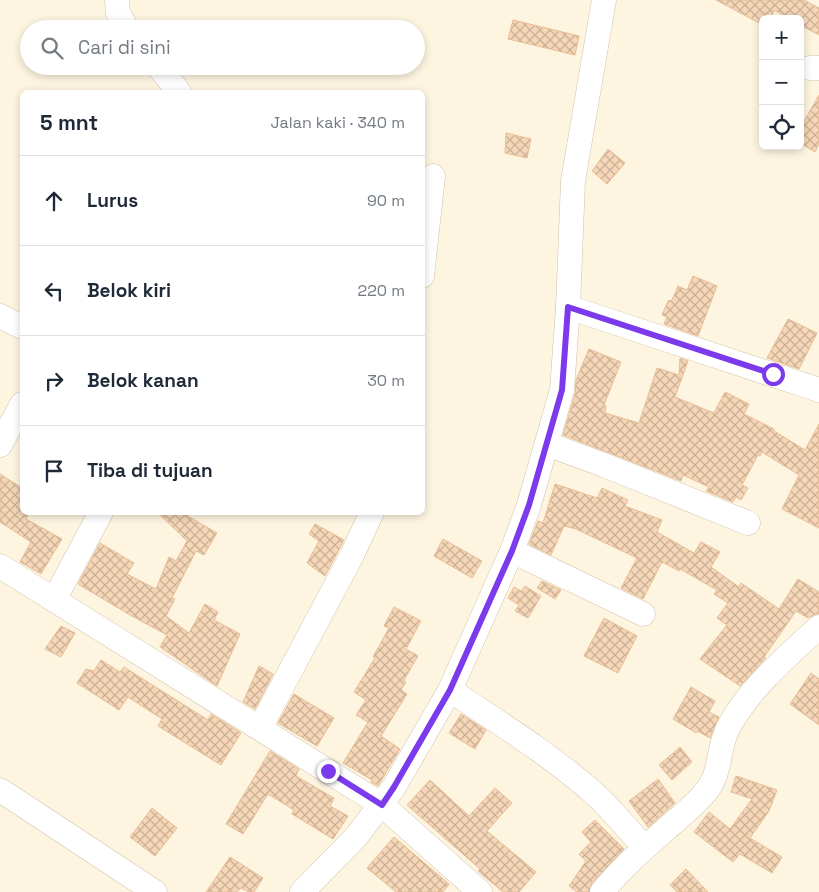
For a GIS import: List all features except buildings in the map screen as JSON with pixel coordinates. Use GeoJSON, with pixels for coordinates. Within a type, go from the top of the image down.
{"type":"FeatureCollection","features":[{"type":"Feature","properties":{"kind":"street"},"geometry":{"type":"LineString","coordinates":[[117,0],[118,13],[122,20]]}},
{"type":"Feature","properties":{"kind":"street"},"geometry":{"type":"LineString","coordinates":[[302,892],[356,837],[394,787],[450,690],[512,551],[529,505],[562,390],[568,307],[572,181],[604,0]]}},
{"type":"Feature","properties":{"kind":"street"},"geometry":{"type":"LineString","coordinates":[[165,75],[177,90]]}},
{"type":"Feature","properties":{"kind":"street"},"geometry":{"type":"LineString","coordinates":[[425,246],[432,176]]}},
{"type":"Feature","properties":{"kind":"street"},"geometry":{"type":"LineString","coordinates":[[568,307],[819,390]]}},
{"type":"Feature","properties":{"kind":"street"},"geometry":{"type":"LineString","coordinates":[[0,316],[20,326]]}},
{"type":"Feature","properties":{"kind":"street"},"geometry":{"type":"LineString","coordinates":[[0,445],[20,408]]}},
{"type":"Feature","properties":{"kind":"street"},"geometry":{"type":"LineString","coordinates":[[547,444],[748,523]]}},
{"type":"Feature","properties":{"kind":"street"},"geometry":{"type":"LineString","coordinates":[[54,600],[100,515]]}},
{"type":"Feature","properties":{"kind":"street"},"geometry":{"type":"LineString","coordinates":[[260,728],[352,555],[371,515]]}},
{"type":"Feature","properties":{"kind":"street"},"geometry":{"type":"LineString","coordinates":[[512,551],[643,614]]}},
{"type":"Feature","properties":{"kind":"street"},"geometry":{"type":"LineString","coordinates":[[0,566],[382,805],[480,892]]}},
{"type":"Feature","properties":{"kind":"street"},"geometry":{"type":"LineString","coordinates":[[602,892],[625,866],[708,789],[715,777],[721,747],[728,728],[780,663],[819,627]]}},
{"type":"Feature","properties":{"kind":"street"},"geometry":{"type":"LineString","coordinates":[[450,690],[563,768],[597,796],[645,848]]}},
{"type":"Feature","properties":{"kind":"street"},"geometry":{"type":"LineString","coordinates":[[0,790],[154,892]]}},
{"type":"Feature","properties":{"kind":"route"},"geometry":{"type":"LineString","coordinates":[[328,771],[382,805],[450,690],[512,551],[529,505],[562,390],[568,307],[773,374]]}}]}
